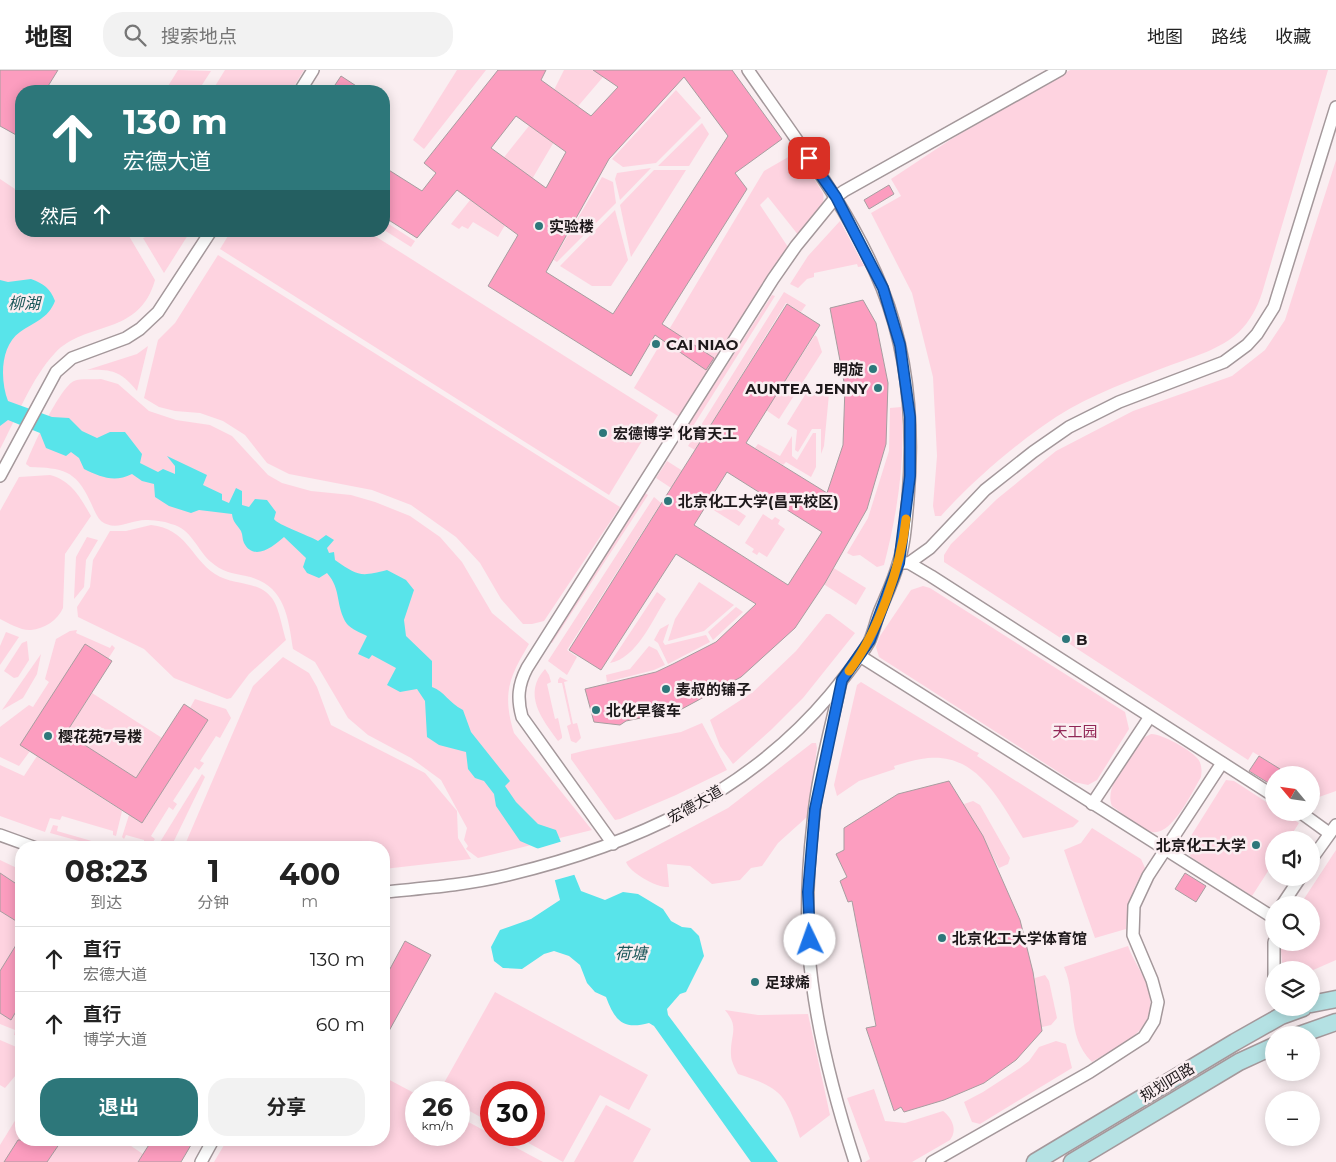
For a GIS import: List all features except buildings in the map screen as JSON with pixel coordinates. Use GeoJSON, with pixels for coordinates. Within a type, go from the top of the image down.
{"type":"FeatureCollection","features":[{"type":"Feature","properties":{"kind":"main road"},"geometry":{"type":"LineString","coordinates":[[1320,1002],[1336,999]]}},
{"type":"Feature","properties":{"kind":"main road","name":"规划四路"},"geometry":{"type":"LineString","coordinates":[[1035,1162],[1273,1016]]}},
{"type":"Feature","properties":{"kind":"main road"},"geometry":{"type":"LineString","coordinates":[[1320,1028],[1336,1022]]}},
{"type":"Feature","properties":{"kind":"main road","name":"规划四路"},"geometry":{"type":"LineString","coordinates":[[1072,1162],[1239,1062],[1265,1050]]}},
{"type":"Feature","properties":{"kind":"street"},"geometry":{"type":"LineString","coordinates":[[304,85],[313,70]]}},
{"type":"Feature","properties":{"kind":"street","name":"宏德大道"},"geometry":{"type":"LineString","coordinates":[[390,891],[465,883],[508,875],[613,844],[693,808],[750,771],[814,713],[842,680],[870,640],[904,563],[910,476],[910,417],[907,381],[900,345],[883,288],[836,197],[748,70]]}},
{"type":"Feature","properties":{"kind":"street"},"geometry":{"type":"LineString","coordinates":[[613,844],[522,717],[518,699],[521,680],[773,279],[796,246],[836,197],[1060,70]]}},
{"type":"Feature","properties":{"kind":"street"},"geometry":{"type":"LineString","coordinates":[[1265,790],[904,563],[930,548],[985,490],[1033,452],[1069,427],[1119,402],[1224,362],[1247,345],[1267,321],[1274,307],[1336,107]]}},
{"type":"Feature","properties":{"kind":"street"},"geometry":{"type":"LineString","coordinates":[[0,476],[56,372],[72,358],[126,338],[149,322],[158,312],[206,237]]}},
{"type":"Feature","properties":{"kind":"street"},"geometry":{"type":"LineString","coordinates":[[860,656],[1265,912]]}},
{"type":"Feature","properties":{"kind":"street"},"geometry":{"type":"LineString","coordinates":[[842,680],[813,822],[808,892],[812,981],[824,1048],[840,1114],[855,1162]]}},
{"type":"Feature","properties":{"kind":"street"},"geometry":{"type":"LineString","coordinates":[[1092,804],[1149,718]]}},
{"type":"Feature","properties":{"kind":"street"},"geometry":{"type":"LineString","coordinates":[[932,1162],[1090,1072],[1144,1036],[1154,1022],[1158,1002],[1152,980],[1133,935],[1134,906],[1142,885],[1222,763]]}},
{"type":"Feature","properties":{"kind":"street"},"geometry":{"type":"LineString","coordinates":[[1317,821],[1332,829],[1320,847]]}},
{"type":"Feature","properties":{"kind":"street"},"geometry":{"type":"LineString","coordinates":[[0,835],[17,841]]}},
{"type":"Feature","properties":{"kind":"street"},"geometry":{"type":"LineString","coordinates":[[201,1162],[210,1146]]}},
{"type":"Feature","properties":{"kind":"green space"},"geometry":{"type":"Polygon","coordinates":[[[178,70],[211,71],[202,85],[169,85],[178,70]]]}},
{"type":"Feature","properties":{"kind":"green space"},"geometry":{"type":"Polygon","coordinates":[[[225,70],[304,70],[295,85],[216,85],[225,70]]]}},
{"type":"Feature","properties":{"kind":"green space"},"geometry":{"type":"Polygon","coordinates":[[[457,70],[486,70],[424,149],[413,140],[457,70]]]}},
{"type":"Feature","properties":{"kind":"green space"},"geometry":{"type":"Polygon","coordinates":[[[564,70],[609,70],[568,118],[498,237],[473,222],[468,229],[462,226],[459,229],[451,224],[548,102],[564,70]]]}},
{"type":"Feature","properties":{"kind":"green space"},"geometry":{"type":"Polygon","coordinates":[[[1070,70],[1328,70],[1262,293],[1253,314],[1243,328],[1232,338],[1215,348],[1112,388],[1056,417],[1026,438],[996,463],[941,516],[935,516],[933,506],[937,456],[933,377],[912,293],[871,213],[901,196],[891,179],[953,138],[1070,70]]]}},
{"type":"Feature","properties":{"kind":"green space"},"geometry":{"type":"Polygon","coordinates":[[[676,90],[701,118],[656,163],[623,167],[612,159],[676,90]]]}},
{"type":"Feature","properties":{"kind":"green space"},"geometry":{"type":"Polygon","coordinates":[[[702,123],[709,134],[689,166],[658,166],[702,123]]]}},
{"type":"Feature","properties":{"kind":"green space"},"geometry":{"type":"Polygon","coordinates":[[[797,152],[823,193],[820,210],[799,236],[768,197],[760,205],[788,247],[681,418],[634,388],[764,171],[797,152]]]}},
{"type":"Feature","properties":{"kind":"green space"},"geometry":{"type":"Polygon","coordinates":[[[1336,160],[1336,791],[1320,797],[1320,766],[1275,766],[1253,752],[1248,760],[944,562],[944,555],[951,544],[997,499],[1056,451],[1133,411],[1232,376],[1265,350],[1285,320],[1336,160]]]}},
{"type":"Feature","properties":{"kind":"green space"},"geometry":{"type":"Polygon","coordinates":[[[651,168],[620,200],[615,179],[617,173],[651,168]]]}},
{"type":"Feature","properties":{"kind":"green space"},"geometry":{"type":"Polygon","coordinates":[[[654,170],[686,170],[631,257],[620,205],[654,170]]]}},
{"type":"Feature","properties":{"kind":"green space"},"geometry":{"type":"Polygon","coordinates":[[[602,177],[613,182],[616,203],[557,262],[517,238],[515,235],[554,259],[602,177]]]}},
{"type":"Feature","properties":{"kind":"green space"},"geometry":{"type":"Polygon","coordinates":[[[0,179],[15,189],[15,237],[130,237],[155,280],[147,298],[137,311],[111,326],[81,336],[55,353],[32,386],[0,449],[0,179]]]}},
{"type":"Feature","properties":{"kind":"green space"},"geometry":{"type":"Polygon","coordinates":[[[615,210],[628,260],[611,286],[592,286],[560,266],[615,210]]]}},
{"type":"Feature","properties":{"kind":"green space"},"geometry":{"type":"Polygon","coordinates":[[[840,221],[864,266],[858,267],[857,264],[814,273],[814,277],[807,279],[798,288],[790,284],[808,256],[840,221]]]}},
{"type":"Feature","properties":{"kind":"green space"},"geometry":{"type":"Polygon","coordinates":[[[390,225],[415,241],[411,247],[390,234],[390,225]]]}},
{"type":"Feature","properties":{"kind":"green space"},"geometry":{"type":"Polygon","coordinates":[[[146,237],[187,237],[164,273],[143,238],[146,237]]]}},
{"type":"Feature","properties":{"kind":"green space"},"geometry":{"type":"Polygon","coordinates":[[[227,237],[376,237],[658,415],[609,495],[220,249],[227,237]]]}},
{"type":"Feature","properties":{"kind":"green space"},"geometry":{"type":"Polygon","coordinates":[[[218,255],[620,507],[544,621],[523,624],[501,599],[480,563],[456,537],[411,505],[372,490],[289,474],[267,463],[245,435],[223,421],[200,413],[175,411],[159,407],[144,398],[158,340],[175,323],[218,255]]]}},
{"type":"Feature","properties":{"kind":"green space"},"geometry":{"type":"Polygon","coordinates":[[[784,292],[806,305],[801,312],[786,303],[695,450],[688,446],[784,292]]]}},
{"type":"Feature","properties":{"kind":"green space"},"geometry":{"type":"Polygon","coordinates":[[[772,295],[775,296],[683,442],[679,439],[772,295]]]}},
{"type":"Feature","properties":{"kind":"green space"},"geometry":{"type":"Polygon","coordinates":[[[815,335],[822,352],[779,419],[766,410],[815,335]]]}},
{"type":"Feature","properties":{"kind":"green space"},"geometry":{"type":"Polygon","coordinates":[[[148,346],[137,391],[120,375],[103,370],[87,370],[137,354],[148,346]]]}},
{"type":"Feature","properties":{"kind":"green space"},"geometry":{"type":"Polygon","coordinates":[[[101,379],[118,384],[149,411],[176,420],[210,425],[232,436],[268,475],[282,483],[311,491],[351,495],[375,502],[410,516],[440,537],[462,562],[492,613],[529,644],[512,677],[508,696],[508,707],[514,733],[592,830],[478,858],[466,849],[468,846],[464,840],[467,828],[441,780],[411,758],[368,735],[348,718],[315,662],[293,649],[286,613],[282,603],[269,586],[259,580],[227,572],[219,568],[206,557],[184,530],[165,522],[140,520],[117,526],[106,524],[99,519],[85,491],[73,477],[59,470],[30,467],[26,464],[54,406],[68,386],[77,380],[101,379]]]}},
{"type":"Feature","properties":{"kind":"green space"},"geometry":{"type":"Polygon","coordinates":[[[808,390],[814,393],[829,394],[824,446],[821,454],[821,429],[812,429],[798,452],[795,450],[797,430],[787,424],[808,390]]]}},
{"type":"Feature","properties":{"kind":"green space"},"geometry":{"type":"Polygon","coordinates":[[[901,407],[901,467],[893,527],[884,565],[877,567],[860,555],[853,556],[847,553],[868,518],[889,451],[890,408],[901,407]]]}},
{"type":"Feature","properties":{"kind":"green space"},"geometry":{"type":"Polygon","coordinates":[[[813,433],[816,433],[816,467],[811,477],[786,462],[783,465],[755,448],[758,444],[780,456],[792,436],[792,456],[797,460],[813,433]]]}},
{"type":"Feature","properties":{"kind":"green space"},"geometry":{"type":"Polygon","coordinates":[[[667,461],[708,487],[697,505],[656,478],[667,461]]]}},
{"type":"Feature","properties":{"kind":"green space"},"geometry":{"type":"Polygon","coordinates":[[[50,475],[64,481],[75,491],[91,516],[65,554],[63,608],[61,612],[46,626],[27,630],[0,619],[0,511],[19,477],[50,475]]]}},
{"type":"Feature","properties":{"kind":"green space"},"geometry":{"type":"Polygon","coordinates":[[[645,493],[648,495],[552,643],[549,641],[645,493]]]}},
{"type":"Feature","properties":{"kind":"green space"},"geometry":{"type":"Polygon","coordinates":[[[654,497],[661,503],[567,650],[577,657],[567,675],[548,661],[654,497]]]}},
{"type":"Feature","properties":{"kind":"green space"},"geometry":{"type":"Polygon","coordinates":[[[719,498],[746,516],[739,526],[712,509],[719,498]]]}},
{"type":"Feature","properties":{"kind":"green space"},"geometry":{"type":"Polygon","coordinates":[[[763,514],[772,520],[775,517],[780,520],[778,524],[785,529],[767,557],[759,552],[757,555],[752,552],[754,549],[745,543],[763,514]]]}},
{"type":"Feature","properties":{"kind":"green space"},"geometry":{"type":"Polygon","coordinates":[[[151,525],[173,532],[215,574],[222,578],[259,588],[274,601],[286,640],[249,674],[231,698],[227,699],[174,678],[144,649],[78,617],[77,607],[90,587],[93,560],[110,531],[126,531],[151,525]]]}},
{"type":"Feature","properties":{"kind":"green space"},"geometry":{"type":"Polygon","coordinates":[[[87,537],[98,540],[86,560],[84,587],[74,599],[76,557],[87,537]]]}},
{"type":"Feature","properties":{"kind":"green space"},"geometry":{"type":"Polygon","coordinates":[[[832,567],[866,588],[856,605],[822,583],[832,567]]]}},
{"type":"Feature","properties":{"kind":"green space"},"geometry":{"type":"Polygon","coordinates":[[[699,582],[734,605],[704,631],[668,641],[675,619],[699,582]]]}},
{"type":"Feature","properties":{"kind":"green space","name":"天工园"},"geometry":{"type":"Polygon","coordinates":[[[923,586],[930,588],[1125,712],[1129,729],[1097,780],[1088,785],[1074,782],[879,657],[876,647],[880,636],[911,590],[923,586]]]}},
{"type":"Feature","properties":{"kind":"green space"},"geometry":{"type":"Polygon","coordinates":[[[657,592],[666,599],[643,637],[628,654],[620,660],[610,663],[657,592]]]}},
{"type":"Feature","properties":{"kind":"green space"},"geometry":{"type":"Polygon","coordinates":[[[736,607],[743,612],[713,640],[708,632],[736,607]]]}},
{"type":"Feature","properties":{"kind":"green space"},"geometry":{"type":"Polygon","coordinates":[[[826,614],[830,614],[855,633],[803,698],[733,764],[720,746],[710,720],[753,692],[796,651],[826,614]]]}},
{"type":"Feature","properties":{"kind":"green space"},"geometry":{"type":"Polygon","coordinates":[[[669,624],[663,642],[665,645],[706,635],[710,642],[668,664],[658,643],[654,640],[660,629],[669,624]]]}},
{"type":"Feature","properties":{"kind":"green space"},"geometry":{"type":"Polygon","coordinates":[[[77,630],[76,633],[110,648],[112,645],[115,648],[108,659],[85,644],[21,745],[30,751],[19,766],[0,757],[0,727],[29,705],[33,707],[49,682],[45,679],[56,639],[70,631],[77,630]]]}},
{"type":"Feature","properties":{"kind":"green space"},"geometry":{"type":"Polygon","coordinates":[[[6,632],[19,637],[0,665],[0,646],[6,632]]]}},
{"type":"Feature","properties":{"kind":"green space"},"geometry":{"type":"Polygon","coordinates":[[[27,641],[29,660],[18,677],[14,678],[4,671],[22,643],[27,641]]]}},
{"type":"Feature","properties":{"kind":"green space"},"geometry":{"type":"Polygon","coordinates":[[[649,646],[657,650],[665,665],[654,670],[607,682],[606,675],[630,669],[649,646]]]}},
{"type":"Feature","properties":{"kind":"green space"},"geometry":{"type":"Polygon","coordinates":[[[41,654],[37,674],[23,698],[2,710],[41,654]]]}},
{"type":"Feature","properties":{"kind":"green space"},"geometry":{"type":"Polygon","coordinates":[[[283,657],[309,673],[317,687],[331,725],[425,773],[457,811],[458,838],[471,859],[390,868],[390,841],[187,841],[253,686],[283,657]]]}},
{"type":"Feature","properties":{"kind":"green space"},"geometry":{"type":"Polygon","coordinates":[[[545,669],[551,682],[547,684],[555,719],[558,718],[562,736],[558,741],[541,715],[535,697],[538,678],[545,669]]]}},
{"type":"Feature","properties":{"kind":"green space"},"geometry":{"type":"Polygon","coordinates":[[[560,677],[568,681],[564,682],[573,724],[577,723],[581,738],[576,743],[571,741],[567,726],[571,724],[562,683],[558,683],[560,677]]]}},
{"type":"Feature","properties":{"kind":"green space"},"geometry":{"type":"Polygon","coordinates":[[[861,682],[979,753],[977,756],[1079,821],[1073,827],[1023,838],[986,783],[961,763],[945,759],[928,758],[894,766],[895,769],[859,781],[837,796],[834,785],[857,685],[861,682]]]}},
{"type":"Feature","properties":{"kind":"green space"},"geometry":{"type":"Polygon","coordinates":[[[92,693],[162,738],[136,778],[66,733],[92,693]]]}},
{"type":"Feature","properties":{"kind":"green space"},"geometry":{"type":"Polygon","coordinates":[[[195,699],[226,709],[231,718],[220,738],[216,736],[200,761],[204,763],[199,770],[195,767],[173,801],[177,804],[173,810],[169,807],[151,836],[155,839],[154,841],[144,841],[126,835],[124,839],[122,837],[129,815],[142,823],[208,720],[190,708],[195,699]]]}},
{"type":"Feature","properties":{"kind":"green space"},"geometry":{"type":"Polygon","coordinates":[[[702,723],[727,770],[620,819],[615,820],[571,759],[571,754],[681,732],[702,723]]]}},
{"type":"Feature","properties":{"kind":"green space","name":"天工园"},"geometry":{"type":"Polygon","coordinates":[[[1151,734],[1168,739],[1189,751],[1199,760],[1201,765],[1201,777],[1181,812],[1167,827],[1152,832],[1137,825],[1112,806],[1110,798],[1115,780],[1120,771],[1143,738],[1151,734]]]}},
{"type":"Feature","properties":{"kind":"green space"},"geometry":{"type":"Polygon","coordinates":[[[812,743],[816,743],[817,748],[808,816],[778,843],[762,866],[751,868],[740,880],[712,884],[690,866],[667,864],[669,887],[664,887],[638,875],[626,862],[728,808],[812,743]]]}},
{"type":"Feature","properties":{"kind":"green space"},"geometry":{"type":"Polygon","coordinates":[[[37,756],[122,811],[116,836],[113,835],[113,831],[62,816],[60,820],[50,818],[45,832],[0,816],[0,765],[24,776],[37,756]]]}},
{"type":"Feature","properties":{"kind":"green space"},"geometry":{"type":"Polygon","coordinates":[[[202,774],[205,777],[174,841],[161,841],[202,774]]]}},
{"type":"Feature","properties":{"kind":"green space"},"geometry":{"type":"Polygon","coordinates":[[[1226,780],[1234,781],[1265,801],[1265,821],[1296,821],[1299,823],[1294,831],[1265,831],[1265,876],[1252,896],[1191,857],[1184,847],[1226,780]]]}},
{"type":"Feature","properties":{"kind":"green space"},"geometry":{"type":"Polygon","coordinates":[[[973,801],[980,805],[1010,858],[1008,864],[999,868],[982,836],[961,805],[973,801]]]}},
{"type":"Feature","properties":{"kind":"green space"},"geometry":{"type":"Polygon","coordinates":[[[53,825],[58,826],[57,831],[92,841],[79,841],[50,833],[53,825]]]}},
{"type":"Feature","properties":{"kind":"green space"},"geometry":{"type":"Polygon","coordinates":[[[1092,828],[1141,859],[1145,868],[1131,897],[1126,929],[1095,938],[1064,850],[1081,843],[1092,828]]]}},
{"type":"Feature","properties":{"kind":"green space"},"geometry":{"type":"Polygon","coordinates":[[[1336,850],[1336,960],[1320,967],[1320,961],[1282,961],[1281,951],[1320,951],[1320,896],[1306,896],[1312,886],[1320,886],[1320,874],[1336,850]]]}},
{"type":"Feature","properties":{"kind":"green space"},"geometry":{"type":"Polygon","coordinates":[[[0,860],[15,867],[15,883],[0,873],[0,860]]]}},
{"type":"Feature","properties":{"kind":"green space"},"geometry":{"type":"Polygon","coordinates":[[[0,911],[15,920],[15,947],[0,971],[0,911]]]}},
{"type":"Feature","properties":{"kind":"green space"},"geometry":{"type":"Polygon","coordinates":[[[1128,946],[1147,985],[1150,1000],[1149,1013],[1144,1024],[1127,1042],[1092,1062],[1083,1051],[1078,1040],[1068,979],[1064,967],[1128,946]]]}},
{"type":"Feature","properties":{"kind":"green space"},"geometry":{"type":"Polygon","coordinates":[[[1045,975],[1049,981],[1057,1018],[1051,1025],[1038,1028],[1035,978],[1045,975]]]}},
{"type":"Feature","properties":{"kind":"green space"},"geometry":{"type":"Polygon","coordinates":[[[495,992],[648,1075],[629,1110],[600,1095],[563,1162],[534,1146],[545,1146],[545,1081],[480,1081],[480,1117],[470,1111],[470,1081],[445,1081],[495,992]]]}},
{"type":"Feature","properties":{"kind":"green space"},"geometry":{"type":"Polygon","coordinates":[[[725,1010],[758,1015],[808,1014],[830,1115],[800,1138],[791,1112],[780,1095],[764,1084],[738,1074],[731,1057],[732,1022],[725,1010]]]}},
{"type":"Feature","properties":{"kind":"green space"},"geometry":{"type":"Polygon","coordinates":[[[0,1013],[11,1020],[15,1013],[15,1030],[0,1024],[0,1013]]]}},
{"type":"Feature","properties":{"kind":"green space"},"geometry":{"type":"Polygon","coordinates":[[[0,1040],[15,1046],[15,1076],[5,1088],[0,1085],[0,1040]]]}},
{"type":"Feature","properties":{"kind":"green space"},"geometry":{"type":"Polygon","coordinates":[[[1056,1041],[1066,1044],[1072,1068],[980,1124],[972,1122],[964,1102],[1020,1068],[1029,1061],[1039,1047],[1056,1041]]]}},
{"type":"Feature","properties":{"kind":"green space"},"geometry":{"type":"Polygon","coordinates":[[[390,1080],[405,1088],[405,1146],[470,1146],[470,1123],[480,1128],[480,1146],[513,1146],[543,1162],[214,1162],[223,1146],[390,1146],[390,1080]]]}},
{"type":"Feature","properties":{"kind":"green space"},"geometry":{"type":"Polygon","coordinates":[[[874,1089],[885,1121],[905,1123],[943,1111],[949,1117],[954,1128],[950,1140],[912,1162],[865,1162],[870,1159],[847,1098],[874,1089]]]}},
{"type":"Feature","properties":{"kind":"green space"},"geometry":{"type":"Polygon","coordinates":[[[606,1105],[651,1129],[633,1162],[574,1162],[606,1105]]]}},
{"type":"Feature","properties":{"kind":"green space"},"geometry":{"type":"Polygon","coordinates":[[[15,1121],[15,1145],[4,1162],[0,1162],[0,1145],[15,1121]]]}},
{"type":"Feature","properties":{"kind":"green space"},"geometry":{"type":"Polygon","coordinates":[[[58,1146],[131,1146],[143,1154],[138,1162],[47,1162],[58,1146]]]}},
{"type":"Feature","properties":{"kind":"water"},"geometry":{"type":"Polygon","coordinates":[[[31,279],[46,287],[55,301],[45,316],[13,338],[5,354],[3,374],[8,401],[52,417],[69,418],[82,431],[97,438],[110,432],[125,432],[142,454],[140,463],[158,472],[163,469],[175,474],[175,466],[167,456],[207,475],[203,485],[222,494],[222,500],[229,503],[236,488],[242,491],[242,505],[249,507],[255,499],[267,500],[276,512],[274,519],[281,524],[318,541],[326,535],[334,540],[327,548],[329,553],[334,552],[335,560],[354,572],[371,574],[387,570],[406,580],[414,590],[404,620],[406,636],[432,661],[432,687],[463,710],[471,732],[510,781],[505,786],[516,802],[538,824],[556,830],[581,891],[605,900],[623,892],[638,894],[663,909],[671,921],[682,927],[691,928],[699,936],[704,956],[686,992],[680,994],[667,1009],[668,1015],[778,1162],[751,1162],[654,1026],[649,1023],[633,1025],[621,1022],[613,1012],[606,997],[595,992],[587,983],[580,965],[569,956],[554,951],[544,954],[522,969],[503,968],[494,961],[491,947],[500,930],[531,919],[560,900],[554,877],[541,850],[520,841],[496,806],[494,794],[484,781],[475,778],[468,769],[466,752],[439,745],[427,737],[425,701],[417,689],[400,692],[387,685],[396,668],[372,655],[369,659],[358,654],[367,636],[347,624],[341,611],[335,586],[327,573],[319,578],[307,573],[303,567],[306,558],[284,537],[264,551],[253,551],[248,549],[244,543],[242,532],[234,521],[232,514],[199,510],[191,513],[169,506],[155,497],[154,484],[142,481],[132,474],[119,478],[108,478],[96,474],[84,469],[79,458],[71,452],[66,456],[46,448],[40,433],[8,420],[0,426],[0,280],[8,282],[31,279]]]}},
{"type":"Feature","properties":{"kind":"pier"},"geometry":{"type":"Polygon","coordinates":[[[563,841],[577,874],[552,881],[540,852],[533,850],[563,841]]]}},
{"type":"Feature","properties":{"kind":"slow traffic"},"geometry":{"type":"LineString","coordinates":[[849,671],[870,640],[899,563],[906,519]]}},
{"type":"Feature","properties":{"kind":"place","name":"实验楼"},"geometry":{"type":"Point","coordinates":[539,226]}},
{"type":"Feature","properties":{"kind":"place","name":"CAI NIAO"},"geometry":{"type":"Point","coordinates":[656,344]}},
{"type":"Feature","properties":{"kind":"place","name":"明旋"},"geometry":{"type":"Point","coordinates":[873,369]}},
{"type":"Feature","properties":{"kind":"place","name":"AUNTEA JENNY"},"geometry":{"type":"Point","coordinates":[878,388]}},
{"type":"Feature","properties":{"kind":"place","name":"宏德博学 化育天工"},"geometry":{"type":"Point","coordinates":[603,433]}},
{"type":"Feature","properties":{"kind":"place","name":"北京化工大学(昌平校区)"},"geometry":{"type":"Point","coordinates":[668,501]}},
{"type":"Feature","properties":{"kind":"place","name":"B"},"geometry":{"type":"Point","coordinates":[1066,639]}},
{"type":"Feature","properties":{"kind":"place","name":"麦叔的铺子"},"geometry":{"type":"Point","coordinates":[666,689]}},
{"type":"Feature","properties":{"kind":"place","name":"北化早餐车"},"geometry":{"type":"Point","coordinates":[596,710]}},
{"type":"Feature","properties":{"kind":"place","name":"樱花苑7号楼"},"geometry":{"type":"Point","coordinates":[48,736]}},
{"type":"Feature","properties":{"kind":"place","name":"北京化工大学"},"geometry":{"type":"Point","coordinates":[1256,845]}},
{"type":"Feature","properties":{"kind":"place","name":"北京化工大学体育馆"},"geometry":{"type":"Point","coordinates":[942,938]}},
{"type":"Feature","properties":{"kind":"place","name":"足球烯"},"geometry":{"type":"Point","coordinates":[755,982]}},
{"type":"Feature","properties":{"kind":"route"},"geometry":{"type":"LineString","coordinates":[[809,158],[836,197],[856,232],[883,288],[900,345],[907,381],[910,417],[910,476],[899,563],[870,640],[842,680],[815,809],[808,892],[810,940]]}},
{"type":"Feature","properties":{"kind":"water label","name":"柳湖"},"geometry":{"type":"Point","coordinates":[24,303]}},
{"type":"Feature","properties":{"kind":"water label","name":"荷塘"},"geometry":{"type":"Point","coordinates":[631,953]}}]}
